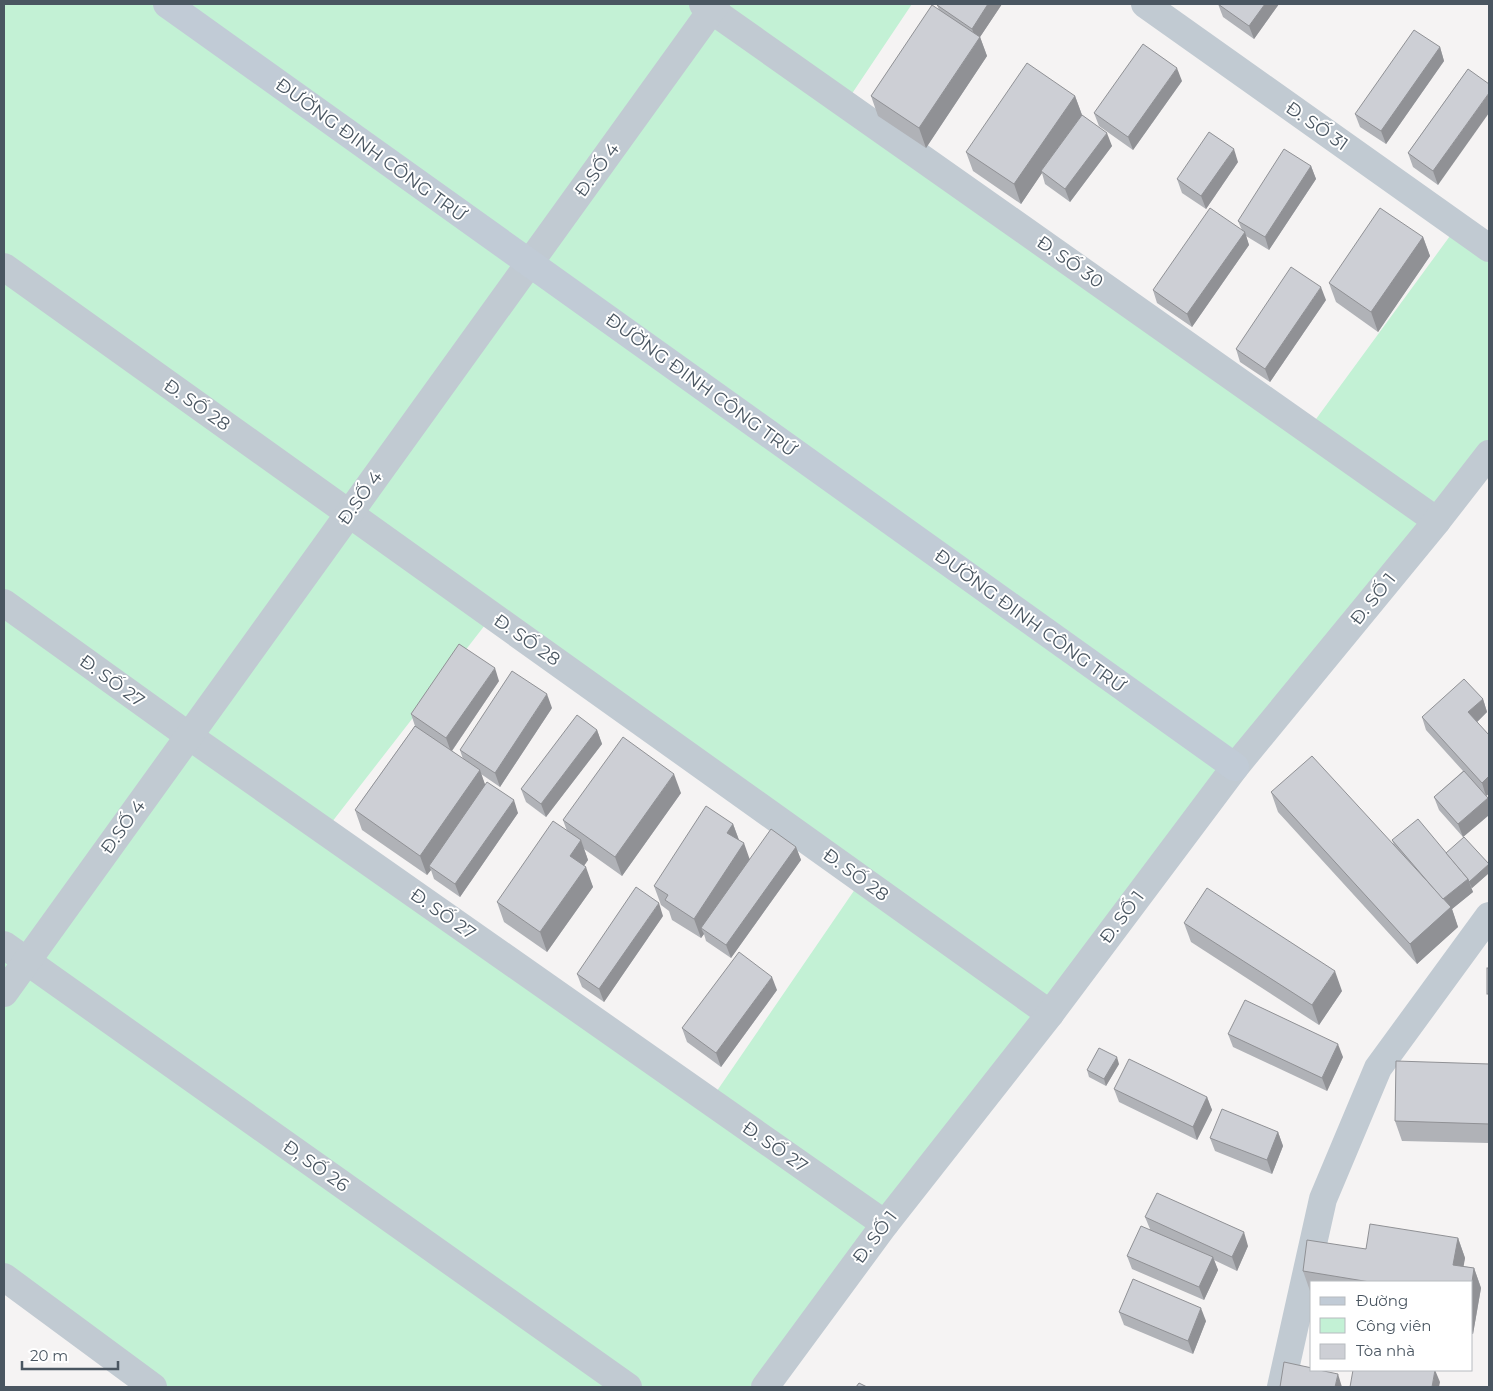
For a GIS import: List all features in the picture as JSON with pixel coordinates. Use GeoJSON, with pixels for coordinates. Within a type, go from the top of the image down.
{"type":"FeatureCollection","features":[{"type":"Feature","properties":{"kind":"street","name":"ĐƯỜNG ĐINH CÔNG TRỨ"},"geometry":{"type":"LineString","coordinates":[[167,4],[1235,767]]}},
{"type":"Feature","properties":{"kind":"street","name":"Đ. SỐ 31"},"geometry":{"type":"LineString","coordinates":[[1145,4],[1489,248]]}},
{"type":"Feature","properties":{"kind":"street","name":"Đ.SỐ 4"},"geometry":{"type":"LineString","coordinates":[[4,993],[530,263],[710,6]]}},
{"type":"Feature","properties":{"kind":"street","name":"Đ. SỐ 30"},"geometry":{"type":"LineString","coordinates":[[710,6],[1437,521]]}},
{"type":"Feature","properties":{"kind":"street","name":"Đ. SỐ 28"},"geometry":{"type":"LineString","coordinates":[[4,267],[1050,1014]]}},
{"type":"Feature","properties":{"kind":"street","name":"Đ. SỐ 1"},"geometry":{"type":"LineString","coordinates":[[765,1387],[885,1224],[1050,1014],[1235,767],[1437,521],[1489,454]]}},
{"type":"Feature","properties":{"kind":"street","name":"Đ. SỐ 27"},"geometry":{"type":"LineString","coordinates":[[4,603],[189,736],[885,1224]]}},
{"type":"Feature","properties":{"kind":"street"},"geometry":{"type":"LineString","coordinates":[[1281,1387],[1323,1199],[1378,1068],[1489,916]]}},
{"type":"Feature","properties":{"kind":"street","name":"Đ, SỐ 26"},"geometry":{"type":"LineString","coordinates":[[4,946],[628,1387]]}},
{"type":"Feature","properties":{"kind":"street"},"geometry":{"type":"LineString","coordinates":[[4,1278],[153,1387]]}},
{"type":"Feature","properties":{"kind":"green space"},"geometry":{"type":"Polygon","coordinates":[[[4,4],[912,4],[845,104],[1308,430],[1458,225],[1489,248],[1489,454],[765,1387],[153,1387],[4,1277],[4,4]],[[492,616],[325,831],[710,1101],[862,879],[492,616]]]}},
{"type":"Feature","properties":{"kind":"building"},"geometry":{"type":"Polygon","coordinates":[[[938,4],[988,4],[972,29],[938,4]]]}},
{"type":"Feature","properties":{"kind":"building"},"geometry":{"type":"Polygon","coordinates":[[[1218,4],[1265,4],[1249,26],[1218,4]]]}},
{"type":"Feature","properties":{"kind":"building"},"geometry":{"type":"Polygon","coordinates":[[[932,5],[980,37],[919,128],[871,96],[932,5]]]}},
{"type":"Feature","properties":{"kind":"building"},"geometry":{"type":"Polygon","coordinates":[[[1414,30],[1440,47],[1381,131],[1355,114],[1414,30]]]}},
{"type":"Feature","properties":{"kind":"building"},"geometry":{"type":"Polygon","coordinates":[[[1143,44],[1177,68],[1128,137],[1094,113],[1143,44]]]}},
{"type":"Feature","properties":{"kind":"building"},"geometry":{"type":"Polygon","coordinates":[[[1027,63],[1075,96],[1014,184],[966,152],[1027,63]]]}},
{"type":"Feature","properties":{"kind":"building"},"geometry":{"type":"Polygon","coordinates":[[[1468,69],[1489,84],[1489,93],[1433,171],[1408,153],[1468,69]]]}},
{"type":"Feature","properties":{"kind":"building"},"geometry":{"type":"Polygon","coordinates":[[[1082,115],[1107,133],[1065,189],[1041,171],[1082,115]]]}},
{"type":"Feature","properties":{"kind":"building"},"geometry":{"type":"Polygon","coordinates":[[[1209,132],[1234,149],[1201,196],[1177,179],[1209,132]]]}},
{"type":"Feature","properties":{"kind":"building"},"geometry":{"type":"Polygon","coordinates":[[[1284,149],[1311,166],[1265,237],[1238,221],[1284,149]]]}},
{"type":"Feature","properties":{"kind":"building"},"geometry":{"type":"Polygon","coordinates":[[[1210,208],[1245,232],[1187,314],[1153,290],[1210,208]]]}},
{"type":"Feature","properties":{"kind":"building"},"geometry":{"type":"Polygon","coordinates":[[[1380,208],[1423,237],[1371,312],[1329,283],[1380,208]]]}},
{"type":"Feature","properties":{"kind":"building"},"geometry":{"type":"Polygon","coordinates":[[[1291,267],[1321,287],[1265,369],[1236,349],[1291,267]]]}},
{"type":"Feature","properties":{"kind":"building"},"geometry":{"type":"Polygon","coordinates":[[[459,644],[495,668],[446,738],[411,714],[459,644]]]}},
{"type":"Feature","properties":{"kind":"building"},"geometry":{"type":"Polygon","coordinates":[[[512,671],[547,694],[495,773],[460,750],[512,671]]]}},
{"type":"Feature","properties":{"kind":"building"},"geometry":{"type":"Polygon","coordinates":[[[1464,679],[1483,699],[1468,712],[1489,735],[1489,776],[1482,783],[1422,717],[1464,679]]]}},
{"type":"Feature","properties":{"kind":"building"},"geometry":{"type":"Polygon","coordinates":[[[577,715],[597,730],[541,804],[521,789],[577,715]]]}},
{"type":"Feature","properties":{"kind":"building"},"geometry":{"type":"Polygon","coordinates":[[[415,726],[480,770],[420,856],[355,810],[415,726]]]}},
{"type":"Feature","properties":{"kind":"building"},"geometry":{"type":"Polygon","coordinates":[[[623,737],[674,774],[615,857],[563,820],[623,737]]]}},
{"type":"Feature","properties":{"kind":"building"},"geometry":{"type":"Polygon","coordinates":[[[1312,756],[1451,907],[1410,944],[1271,792],[1312,756]]]}},
{"type":"Feature","properties":{"kind":"building"},"geometry":{"type":"Polygon","coordinates":[[[1464,771],[1488,798],[1458,824],[1434,797],[1464,771]]]}},
{"type":"Feature","properties":{"kind":"building"},"geometry":{"type":"Polygon","coordinates":[[[487,782],[514,800],[455,884],[429,866],[487,782]]]}},
{"type":"Feature","properties":{"kind":"building"},"geometry":{"type":"Polygon","coordinates":[[[706,806],[733,824],[727,833],[744,843],[694,919],[665,900],[668,895],[654,886],[706,806]]]}},
{"type":"Feature","properties":{"kind":"building"},"geometry":{"type":"Polygon","coordinates":[[[1418,819],[1468,879],[1443,899],[1392,840],[1418,819]]]}},
{"type":"Feature","properties":{"kind":"building"},"geometry":{"type":"Polygon","coordinates":[[[553,821],[581,840],[570,856],[586,867],[540,932],[497,902],[553,821]]]}},
{"type":"Feature","properties":{"kind":"building"},"geometry":{"type":"Polygon","coordinates":[[[771,829],[796,847],[726,945],[701,928],[771,829]]]}},
{"type":"Feature","properties":{"kind":"building"},"geometry":{"type":"Polygon","coordinates":[[[1464,837],[1489,864],[1469,882],[1446,853],[1464,837]]]}},
{"type":"Feature","properties":{"kind":"building"},"geometry":{"type":"Polygon","coordinates":[[[636,887],[659,903],[599,989],[577,974],[636,887]]]}},
{"type":"Feature","properties":{"kind":"building"},"geometry":{"type":"Polygon","coordinates":[[[1207,888],[1335,971],[1312,1005],[1184,923],[1207,888]]]}},
{"type":"Feature","properties":{"kind":"building"},"geometry":{"type":"Polygon","coordinates":[[[739,952],[772,977],[716,1053],[682,1028],[739,952]]]}},
{"type":"Feature","properties":{"kind":"building"},"geometry":{"type":"Polygon","coordinates":[[[1487,968],[1489,968],[1489,994],[1487,994],[1487,968]]]}},
{"type":"Feature","properties":{"kind":"building"},"geometry":{"type":"Polygon","coordinates":[[[1245,1000],[1338,1044],[1322,1078],[1228,1034],[1245,1000]]]}},
{"type":"Feature","properties":{"kind":"building"},"geometry":{"type":"Polygon","coordinates":[[[1099,1048],[1117,1057],[1104,1079],[1087,1070],[1099,1048]]]}},
{"type":"Feature","properties":{"kind":"building"},"geometry":{"type":"Polygon","coordinates":[[[1129,1059],[1207,1097],[1193,1127],[1114,1089],[1129,1059]]]}},
{"type":"Feature","properties":{"kind":"building"},"geometry":{"type":"Polygon","coordinates":[[[1396,1061],[1489,1064],[1489,1124],[1395,1121],[1396,1061]]]}},
{"type":"Feature","properties":{"kind":"building"},"geometry":{"type":"Polygon","coordinates":[[[1222,1109],[1278,1132],[1267,1160],[1210,1138],[1222,1109]]]}},
{"type":"Feature","properties":{"kind":"building"},"geometry":{"type":"Polygon","coordinates":[[[1157,1193],[1244,1232],[1232,1257],[1145,1217],[1157,1193]]]}},
{"type":"Feature","properties":{"kind":"building"},"geometry":{"type":"Polygon","coordinates":[[[1370,1224],[1458,1238],[1453,1265],[1474,1268],[1472,1281],[1364,1281],[1303,1271],[1307,1240],[1366,1249],[1370,1224]]]}},
{"type":"Feature","properties":{"kind":"building"},"geometry":{"type":"Polygon","coordinates":[[[1141,1226],[1213,1257],[1199,1287],[1127,1256],[1141,1226]]]}},
{"type":"Feature","properties":{"kind":"building"},"geometry":{"type":"Polygon","coordinates":[[[1133,1279],[1201,1308],[1188,1341],[1119,1312],[1133,1279]]]}},
{"type":"Feature","properties":{"kind":"building"},"geometry":{"type":"Polygon","coordinates":[[[1284,1362],[1310,1368],[1310,1371],[1338,1374],[1335,1387],[1280,1387],[1284,1362]]]}},
{"type":"Feature","properties":{"kind":"building"},"geometry":{"type":"Polygon","coordinates":[[[1353,1371],[1435,1371],[1432,1387],[1350,1387],[1353,1371]]]}},
{"type":"Feature","properties":{"kind":"building"},"geometry":{"type":"Polygon","coordinates":[[[859,1383],[867,1387],[856,1387],[859,1383]]]}}]}
